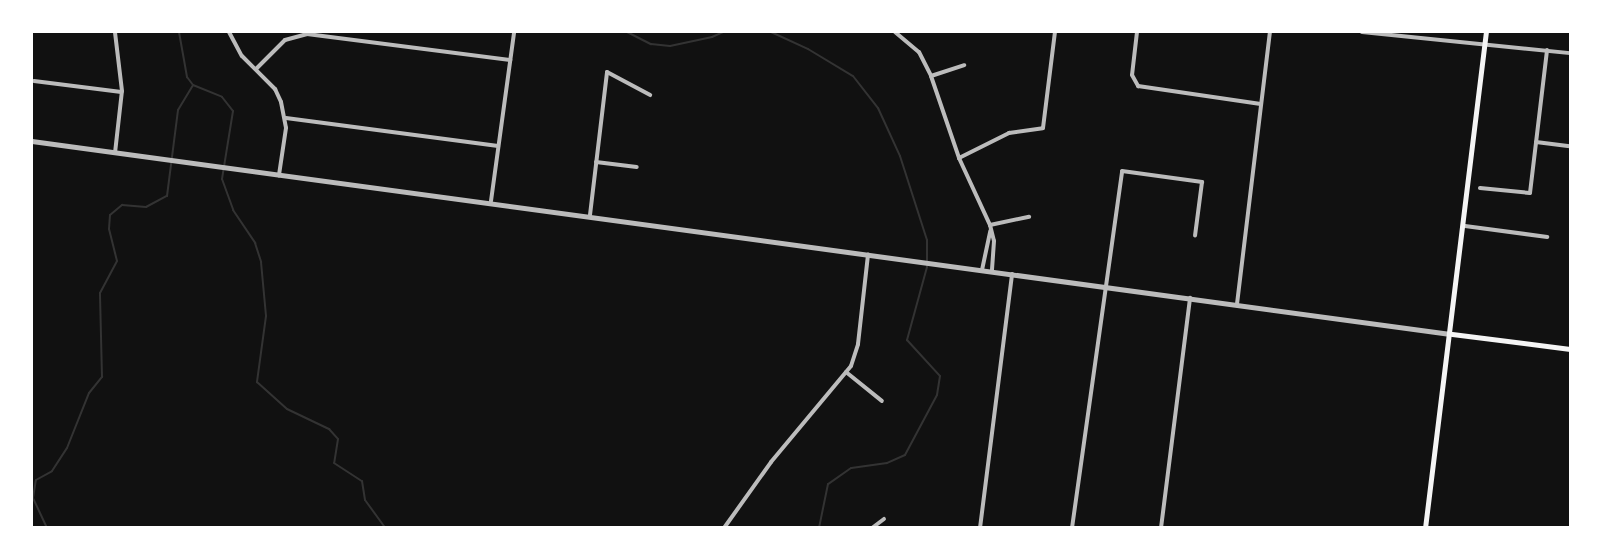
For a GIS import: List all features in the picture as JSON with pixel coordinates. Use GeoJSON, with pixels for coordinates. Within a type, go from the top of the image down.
{"type":"FeatureCollection","features":[{"type":"Feature","properties":{"kind":"main road"},"geometry":{"type":"LineString","coordinates":[[1425,528],[1452,334],[1486,32]]}},
{"type":"Feature","properties":{"kind":"main road"},"geometry":{"type":"LineString","coordinates":[[1452,334],[1570,349]]}},
{"type":"Feature","properties":{"kind":"street"},"geometry":{"type":"LineString","coordinates":[[115,153],[122,92],[116,32]]}},
{"type":"Feature","properties":{"kind":"street"},"geometry":{"type":"LineString","coordinates":[[229,32],[242,56],[275,89],[286,118],[279,176]]}},
{"type":"Feature","properties":{"kind":"street"},"geometry":{"type":"LineString","coordinates":[[491,201],[514,32]]}},
{"type":"Feature","properties":{"kind":"street"},"geometry":{"type":"LineString","coordinates":[[895,32],[919,52],[931,76],[959,158],[990,225],[982,270]]}},
{"type":"Feature","properties":{"kind":"street"},"geometry":{"type":"LineString","coordinates":[[959,158],[1009,133],[1043,128],[1055,32]]}},
{"type":"Feature","properties":{"kind":"street"},"geometry":{"type":"LineString","coordinates":[[1137,32],[1132,75],[1138,86],[1261,104]]}},
{"type":"Feature","properties":{"kind":"street"},"geometry":{"type":"LineString","coordinates":[[1237,304],[1270,32]]}},
{"type":"Feature","properties":{"kind":"street"},"geometry":{"type":"LineString","coordinates":[[1362,32],[1570,53]]}},
{"type":"Feature","properties":{"kind":"street"},"geometry":{"type":"LineString","coordinates":[[256,69],[285,40],[307,34],[510,60]]}},
{"type":"Feature","properties":{"kind":"street"},"geometry":{"type":"LineString","coordinates":[[1480,188],[1530,193],[1547,50]]}},
{"type":"Feature","properties":{"kind":"street"},"geometry":{"type":"LineString","coordinates":[[931,76],[964,65]]}},
{"type":"Feature","properties":{"kind":"street"},"geometry":{"type":"LineString","coordinates":[[590,215],[607,72],[650,95]]}},
{"type":"Feature","properties":{"kind":"street"},"geometry":{"type":"LineString","coordinates":[[34,81],[122,92]]}},
{"type":"Feature","properties":{"kind":"street"},"geometry":{"type":"LineString","coordinates":[[286,118],[498,146]]}},
{"type":"Feature","properties":{"kind":"street"},"geometry":{"type":"LineString","coordinates":[[32,141],[279,176],[491,201],[868,255],[1452,334]]}},
{"type":"Feature","properties":{"kind":"street"},"geometry":{"type":"LineString","coordinates":[[1536,142],[1570,147]]}},
{"type":"Feature","properties":{"kind":"street"},"geometry":{"type":"LineString","coordinates":[[596,162],[637,167]]}},
{"type":"Feature","properties":{"kind":"street"},"geometry":{"type":"LineString","coordinates":[[1072,528],[1104,286],[1122,171],[1202,182],[1195,236]]}},
{"type":"Feature","properties":{"kind":"street"},"geometry":{"type":"LineString","coordinates":[[990,225],[1029,217]]}},
{"type":"Feature","properties":{"kind":"street"},"geometry":{"type":"LineString","coordinates":[[1465,226],[1547,237]]}},
{"type":"Feature","properties":{"kind":"street"},"geometry":{"type":"LineString","coordinates":[[990,231],[994,241],[992,271]]}},
{"type":"Feature","properties":{"kind":"street"},"geometry":{"type":"LineString","coordinates":[[724,528],[771,462],[846,372],[858,344],[868,255]]}},
{"type":"Feature","properties":{"kind":"street"},"geometry":{"type":"LineString","coordinates":[[980,528],[1012,274]]}},
{"type":"Feature","properties":{"kind":"street"},"geometry":{"type":"LineString","coordinates":[[1161,528],[1190,298]]}},
{"type":"Feature","properties":{"kind":"street"},"geometry":{"type":"LineString","coordinates":[[846,372],[882,401]]}},
{"type":"Feature","properties":{"kind":"street"},"geometry":{"type":"LineString","coordinates":[[872,528],[884,519]]}},
{"type":"Feature","properties":{"kind":"waterway"},"geometry":{"type":"LineString","coordinates":[[179,32],[187,77],[193,85],[222,97],[233,111],[222,179],[233,210],[255,243],[261,262],[266,316],[257,382],[287,409],[329,429],[338,439],[334,463],[362,481],[365,500],[385,528]]}},
{"type":"Feature","properties":{"kind":"waterway"},"geometry":{"type":"LineString","coordinates":[[627,32],[651,44],[670,46],[712,37],[723,32]]}},
{"type":"Feature","properties":{"kind":"waterway"},"geometry":{"type":"LineString","coordinates":[[771,32],[808,49],[853,76],[878,108],[900,156],[927,240],[927,267],[907,340],[940,376],[937,395],[905,455],[887,463],[851,468],[828,484],[819,528]]}},
{"type":"Feature","properties":{"kind":"waterway"},"geometry":{"type":"LineString","coordinates":[[47,528],[33,498],[36,480],[52,471],[67,448],[89,393],[102,377],[100,293],[117,261],[109,229],[110,215],[122,205],[146,207],[167,196],[178,110],[193,85]]}}]}
